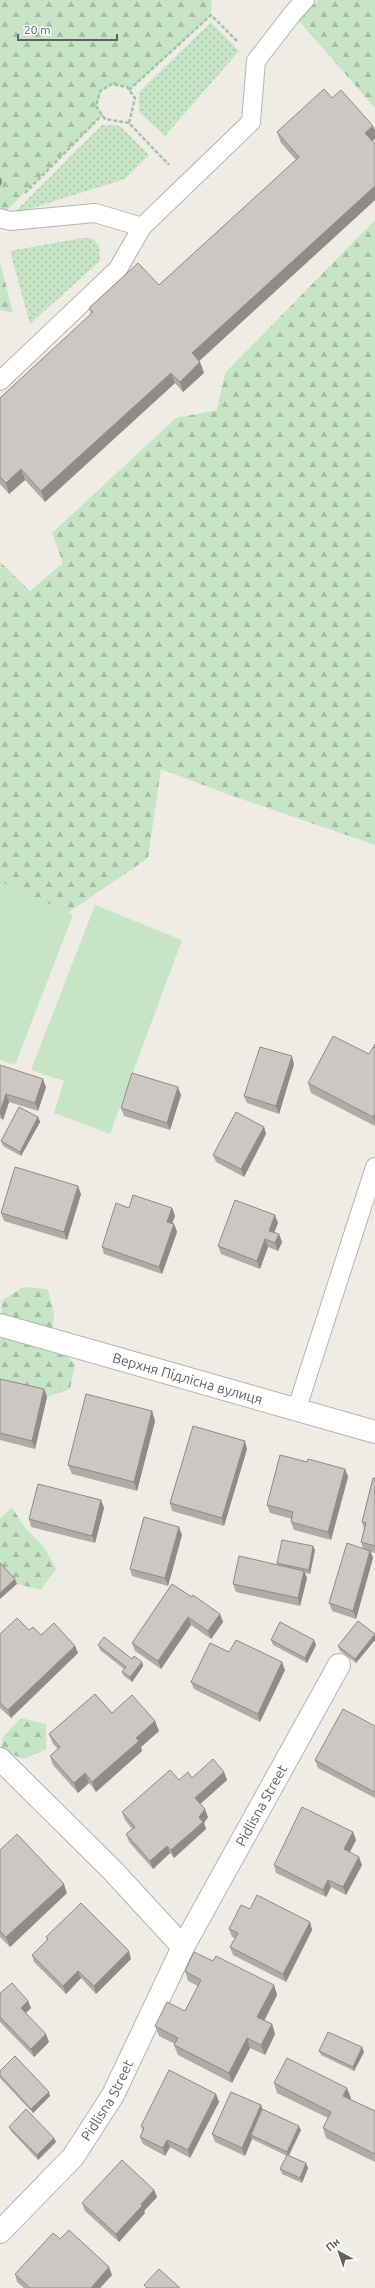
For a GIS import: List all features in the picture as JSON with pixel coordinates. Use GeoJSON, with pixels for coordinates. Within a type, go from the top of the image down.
{"type":"FeatureCollection","features":[{"type":"Feature","properties":{"kind":"street","name":"Верхня Підлісна вулиця"},"geometry":{"type":"LineString","coordinates":[[0,1325],[296,1411],[375,1432]]}},
{"type":"Feature","properties":{"kind":"street","name":"Pidlisna Street"},"geometry":{"type":"LineString","coordinates":[[0,2232],[73,2157],[113,2095],[183,1947],[339,1665]]}},
{"type":"Feature","properties":{"kind":"street"},"geometry":{"type":"LineString","coordinates":[[0,1758],[114,1871],[183,1947]]}},
{"type":"Feature","properties":{"kind":"lane"},"geometry":{"type":"LineString","coordinates":[[0,381],[118,269],[142,227],[251,122],[256,61],[293,13],[305,0]]}},
{"type":"Feature","properties":{"kind":"lane"},"geometry":{"type":"LineString","coordinates":[[0,218],[10,221],[95,213],[142,227]]}},
{"type":"Feature","properties":{"kind":"lane"},"geometry":{"type":"LineString","coordinates":[[296,1411],[375,1167]]}},
{"type":"Feature","properties":{"kind":"path"},"geometry":{"type":"LineString","coordinates":[[129,90],[211,15],[256,61]]}},
{"type":"Feature","properties":{"kind":"path"},"geometry":{"type":"LineString","coordinates":[[129,123],[136,98],[126,87],[112,84],[100,92],[96,106],[102,115],[105,119],[129,123],[187,184]]}},
{"type":"Feature","properties":{"kind":"path"},"geometry":{"type":"LineString","coordinates":[[21,196],[102,115]]}},
{"type":"Feature","properties":{"kind":"green space"},"geometry":{"type":"Polygon","coordinates":[[[0,0],[212,0],[211,15],[129,90],[126,87],[112,84],[101,91],[96,106],[102,115],[0,217],[0,0]]]}},
{"type":"Feature","properties":{"kind":"green space"},"geometry":{"type":"Polygon","coordinates":[[[318,0],[375,0],[375,108],[298,20],[318,0]]]}},
{"type":"Feature","properties":{"kind":"green space"},"geometry":{"type":"Polygon","coordinates":[[[211,22],[239,51],[165,136],[139,112],[139,92],[211,22]]]}},
{"type":"Feature","properties":{"kind":"green space"},"geometry":{"type":"Polygon","coordinates":[[[102,125],[120,126],[149,155],[125,179],[13,214],[102,125]]]}},
{"type":"Feature","properties":{"kind":"green space"},"geometry":{"type":"Polygon","coordinates":[[[375,220],[375,845],[227,794],[161,769],[148,858],[41,931],[0,894],[0,562],[30,591],[63,563],[52,533],[176,418],[217,410],[225,373],[375,220]]]}},
{"type":"Feature","properties":{"kind":"green space"},"geometry":{"type":"Polygon","coordinates":[[[82,238],[92,238],[99,245],[100,261],[30,324],[10,251],[82,238]]]}},
{"type":"Feature","properties":{"kind":"green space"},"geometry":{"type":"Polygon","coordinates":[[[0,261],[13,313],[0,310],[0,261]]]}},
{"type":"Feature","properties":{"kind":"green space"},"geometry":{"type":"Polygon","coordinates":[[[0,881],[73,915],[15,1065],[0,1060],[0,881]]]}},
{"type":"Feature","properties":{"kind":"green space"},"geometry":{"type":"Polygon","coordinates":[[[95,905],[182,940],[110,1134],[54,1113],[64,1081],[31,1070],[95,905]]]}},
{"type":"Feature","properties":{"kind":"green space"},"geometry":{"type":"Polygon","coordinates":[[[23,1287],[48,1289],[54,1314],[52,1340],[57,1347],[75,1364],[70,1389],[47,1397],[0,1381],[0,1326],[3,1326],[1,1301],[23,1287]]]}},
{"type":"Feature","properties":{"kind":"green space"},"geometry":{"type":"Polygon","coordinates":[[[12,1507],[25,1528],[44,1547],[56,1569],[41,1590],[17,1584],[0,1567],[0,1519],[12,1507]]]}},
{"type":"Feature","properties":{"kind":"green space"},"geometry":{"type":"Polygon","coordinates":[[[21,1718],[46,1724],[46,1749],[24,1759],[1,1750],[3,1737],[21,1718]]]}},
{"type":"Feature","properties":{"kind":"building"},"geometry":{"type":"Polygon","coordinates":[[[324,89],[332,98],[341,90],[373,126],[365,133],[375,144],[375,186],[192,353],[200,362],[180,382],[171,373],[41,491],[21,469],[6,483],[0,477],[0,398],[93,312],[89,308],[138,263],[159,285],[299,157],[277,132],[324,89]]]}},
{"type":"Feature","properties":{"kind":"building"},"geometry":{"type":"Polygon","coordinates":[[[333,1036],[369,1054],[375,1044],[375,1113],[373,1117],[308,1083],[333,1036]]]}},
{"type":"Feature","properties":{"kind":"building"},"geometry":{"type":"Polygon","coordinates":[[[260,1047],[292,1056],[276,1106],[244,1096],[260,1047]]]}},
{"type":"Feature","properties":{"kind":"building"},"geometry":{"type":"Polygon","coordinates":[[[0,1065],[43,1079],[35,1103],[6,1094],[0,1112],[0,1065]]]}},
{"type":"Feature","properties":{"kind":"building"},"geometry":{"type":"Polygon","coordinates":[[[132,1073],[178,1087],[167,1123],[121,1108],[132,1073]]]}},
{"type":"Feature","properties":{"kind":"building"},"geometry":{"type":"Polygon","coordinates":[[[19,1107],[38,1117],[20,1152],[1,1141],[19,1107]]]}},
{"type":"Feature","properties":{"kind":"building"},"geometry":{"type":"Polygon","coordinates":[[[236,1112],[264,1127],[241,1169],[213,1155],[236,1112]]]}},
{"type":"Feature","properties":{"kind":"building"},"geometry":{"type":"Polygon","coordinates":[[[15,1167],[78,1186],[64,1232],[1,1213],[15,1167]]]}},
{"type":"Feature","properties":{"kind":"building"},"geometry":{"type":"Polygon","coordinates":[[[133,1195],[172,1208],[167,1222],[174,1224],[159,1267],[102,1247],[116,1203],[129,1208],[133,1195]]]}},
{"type":"Feature","properties":{"kind":"building"},"geometry":{"type":"Polygon","coordinates":[[[235,1200],[275,1215],[269,1231],[279,1234],[275,1243],[265,1239],[257,1261],[218,1246],[235,1200]]]}},
{"type":"Feature","properties":{"kind":"building"},"geometry":{"type":"Polygon","coordinates":[[[0,1379],[44,1389],[32,1441],[0,1433],[0,1379]]]}},
{"type":"Feature","properties":{"kind":"building"},"geometry":{"type":"Polygon","coordinates":[[[86,1394],[152,1411],[134,1482],[68,1465],[86,1394]]]}},
{"type":"Feature","properties":{"kind":"building"},"geometry":{"type":"Polygon","coordinates":[[[193,1426],[245,1441],[222,1518],[170,1503],[193,1426]]]}},
{"type":"Feature","properties":{"kind":"building"},"geometry":{"type":"Polygon","coordinates":[[[280,1455],[307,1462],[308,1459],[345,1469],[328,1532],[291,1522],[293,1512],[267,1505],[280,1455]]]}},
{"type":"Feature","properties":{"kind":"building"},"geometry":{"type":"Polygon","coordinates":[[[373,1478],[375,1478],[375,1546],[361,1542],[366,1523],[362,1522],[373,1478]]]}},
{"type":"Feature","properties":{"kind":"building"},"geometry":{"type":"Polygon","coordinates":[[[38,1484],[101,1500],[92,1536],[29,1519],[38,1484]]]}},
{"type":"Feature","properties":{"kind":"building"},"geometry":{"type":"Polygon","coordinates":[[[144,1517],[179,1527],[165,1578],[130,1569],[144,1517]]]}},
{"type":"Feature","properties":{"kind":"building"},"geometry":{"type":"Polygon","coordinates":[[[282,1540],[313,1546],[309,1570],[277,1563],[282,1540]]]}},
{"type":"Feature","properties":{"kind":"building"},"geometry":{"type":"Polygon","coordinates":[[[347,1543],[370,1551],[353,1611],[329,1603],[347,1543]]]}},
{"type":"Feature","properties":{"kind":"building"},"geometry":{"type":"Polygon","coordinates":[[[239,1556],[304,1571],[298,1598],[233,1584],[239,1556]]]}},
{"type":"Feature","properties":{"kind":"building"},"geometry":{"type":"Polygon","coordinates":[[[0,1563],[15,1579],[0,1593],[0,1563]]]}},
{"type":"Feature","properties":{"kind":"building"},"geometry":{"type":"Polygon","coordinates":[[[172,1584],[192,1597],[193,1595],[220,1614],[208,1631],[188,1617],[158,1661],[132,1643],[172,1584]]]}},
{"type":"Feature","properties":{"kind":"building"},"geometry":{"type":"Polygon","coordinates":[[[17,1618],[29,1630],[33,1627],[41,1635],[54,1623],[75,1646],[8,1710],[0,1703],[0,1634],[17,1618]]]}},
{"type":"Feature","properties":{"kind":"building"},"geometry":{"type":"Polygon","coordinates":[[[358,1621],[375,1634],[355,1659],[338,1646],[358,1621]]]}},
{"type":"Feature","properties":{"kind":"building"},"geometry":{"type":"Polygon","coordinates":[[[280,1622],[314,1640],[305,1658],[271,1640],[280,1622]]]}},
{"type":"Feature","properties":{"kind":"building"},"geometry":{"type":"Polygon","coordinates":[[[104,1637],[132,1659],[134,1656],[142,1662],[130,1677],[122,1672],[126,1667],[98,1645],[104,1637]]]}},
{"type":"Feature","properties":{"kind":"building"},"geometry":{"type":"Polygon","coordinates":[[[236,1640],[282,1662],[258,1714],[191,1682],[210,1643],[229,1652],[236,1640]]]}},
{"type":"Feature","properties":{"kind":"building"},"geometry":{"type":"Polygon","coordinates":[[[95,1694],[112,1713],[132,1695],[155,1721],[136,1738],[139,1741],[92,1782],[85,1773],[74,1783],[50,1756],[60,1747],[49,1734],[95,1694]]]}},
{"type":"Feature","properties":{"kind":"building"},"geometry":{"type":"Polygon","coordinates":[[[343,1709],[375,1726],[374,1792],[315,1760],[343,1709]]]}},
{"type":"Feature","properties":{"kind":"building"},"geometry":{"type":"Polygon","coordinates":[[[213,1759],[224,1772],[195,1798],[205,1809],[199,1817],[203,1822],[171,1850],[167,1846],[150,1861],[126,1834],[135,1827],[122,1812],[170,1770],[179,1780],[188,1772],[192,1778],[213,1759]]]}},
{"type":"Feature","properties":{"kind":"building"},"geometry":{"type":"Polygon","coordinates":[[[302,1807],[353,1832],[344,1849],[359,1857],[343,1887],[328,1880],[323,1890],[274,1865],[302,1807]]]}},
{"type":"Feature","properties":{"kind":"building"},"geometry":{"type":"Polygon","coordinates":[[[17,1834],[64,1884],[6,1937],[0,1931],[0,1850],[17,1834]]]}},
{"type":"Feature","properties":{"kind":"building"},"geometry":{"type":"Polygon","coordinates":[[[257,1895],[310,1922],[283,1974],[230,1947],[238,1933],[229,1929],[241,1905],[250,1909],[257,1895]]]}},
{"type":"Feature","properties":{"kind":"building"},"geometry":{"type":"Polygon","coordinates":[[[81,1903],[129,1951],[94,1986],[78,1971],[63,1986],[32,1955],[48,1939],[46,1937],[81,1903]]]}},
{"type":"Feature","properties":{"kind":"building"},"geometry":{"type":"Polygon","coordinates":[[[194,1952],[213,1961],[216,1956],[274,1985],[257,2017],[272,2024],[261,2045],[247,2038],[229,2073],[174,2045],[178,2038],[155,2026],[167,2002],[185,2011],[201,1980],[185,1971],[194,1952]]]}},
{"type":"Feature","properties":{"kind":"building"},"geometry":{"type":"Polygon","coordinates":[[[12,1983],[28,2001],[21,2008],[46,2034],[31,2049],[0,2017],[0,1993],[12,1983]]]}},
{"type":"Feature","properties":{"kind":"building"},"geometry":{"type":"Polygon","coordinates":[[[328,2032],[362,2047],[353,2067],[319,2051],[328,2032]]]}},
{"type":"Feature","properties":{"kind":"building"},"geometry":{"type":"Polygon","coordinates":[[[15,2056],[49,2092],[31,2109],[0,2075],[0,2071],[15,2056]]]}},
{"type":"Feature","properties":{"kind":"building"},"geometry":{"type":"Polygon","coordinates":[[[287,2058],[347,2088],[343,2096],[375,2111],[375,2154],[323,2128],[331,2112],[274,2083],[287,2058]]]}},
{"type":"Feature","properties":{"kind":"building"},"geometry":{"type":"Polygon","coordinates":[[[169,2070],[216,2094],[188,2150],[167,2140],[163,2148],[140,2137],[144,2128],[141,2126],[169,2070]]]}},
{"type":"Feature","properties":{"kind":"building"},"geometry":{"type":"Polygon","coordinates":[[[231,2092],[261,2105],[242,2148],[212,2134],[231,2092]]]}},
{"type":"Feature","properties":{"kind":"building"},"geometry":{"type":"Polygon","coordinates":[[[26,2109],[54,2138],[37,2155],[9,2127],[26,2109]]]}},
{"type":"Feature","properties":{"kind":"building"},"geometry":{"type":"Polygon","coordinates":[[[262,2109],[299,2126],[287,2152],[251,2135],[262,2109]]]}},
{"type":"Feature","properties":{"kind":"building"},"geometry":{"type":"Polygon","coordinates":[[[287,2155],[306,2163],[300,2178],[280,2169],[287,2155]]]}},
{"type":"Feature","properties":{"kind":"building"},"geometry":{"type":"Polygon","coordinates":[[[122,2160],[154,2190],[141,2204],[142,2206],[116,2234],[82,2203],[122,2160]]]}},
{"type":"Feature","properties":{"kind":"building"},"geometry":{"type":"Polygon","coordinates":[[[69,2230],[109,2267],[91,2288],[30,2288],[15,2274],[53,2233],[60,2239],[69,2230]]]}},
{"type":"Feature","properties":{"kind":"building"},"geometry":{"type":"Polygon","coordinates":[[[159,2269],[180,2288],[147,2288],[144,2285],[159,2269]]]}}]}
